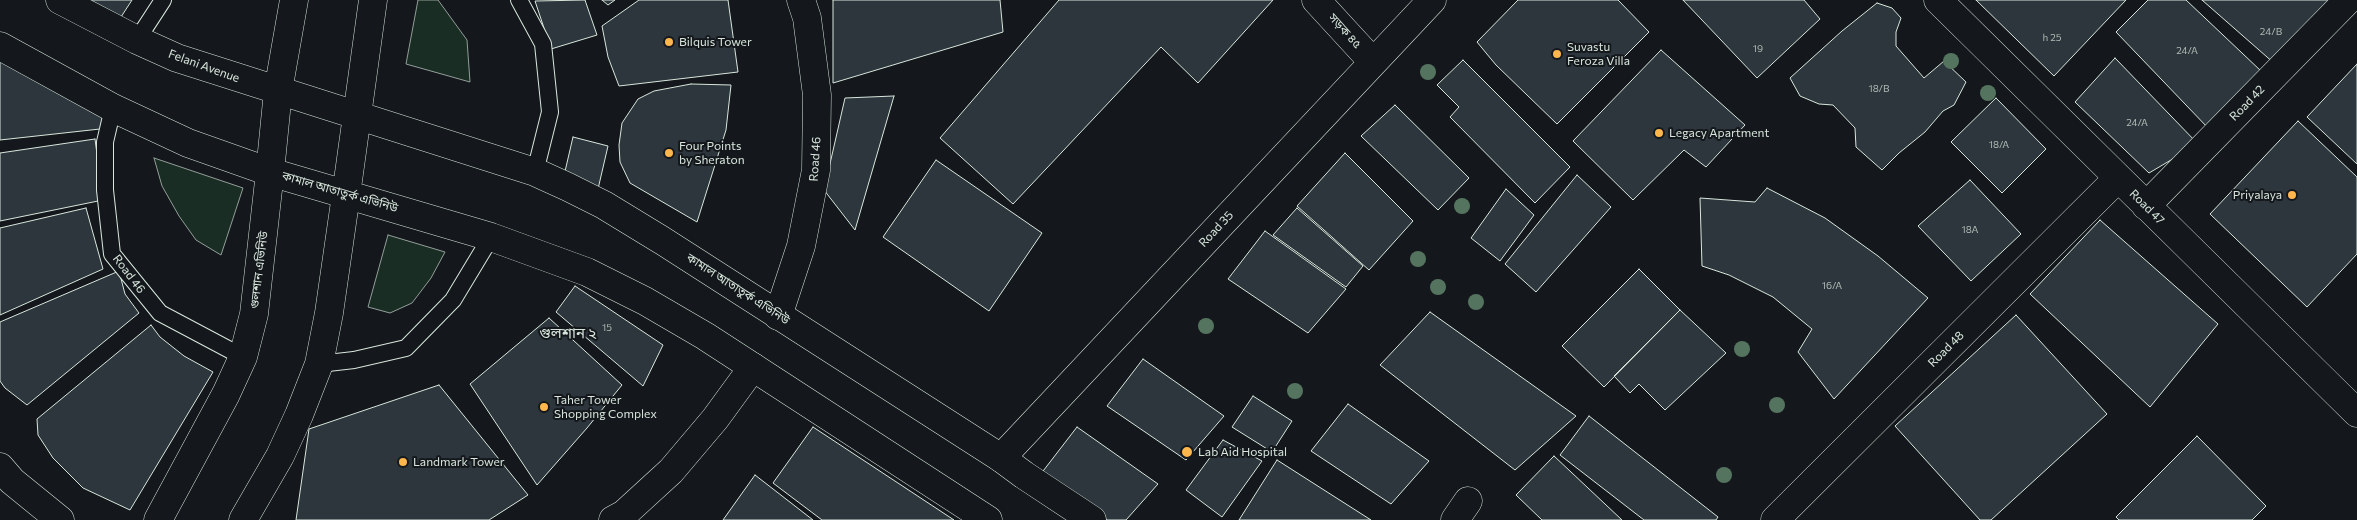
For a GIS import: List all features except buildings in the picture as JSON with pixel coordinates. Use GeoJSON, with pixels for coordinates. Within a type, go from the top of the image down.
{"type":"FeatureCollection","features":[{"type":"Feature","properties":{"kind":"street","name":"Felani Avenue"},"geometry":{"type":"LineString","coordinates":[[60,0],[137,40],[177,58],[356,114]]}},
{"type":"Feature","properties":{"kind":"street","name":"গুলশান এভিনিউ"},"geometry":{"type":"LineString","coordinates":[[158,520],[226,394],[243,357],[254,314],[278,91],[294,0]]}},
{"type":"Feature","properties":{"kind":"street"},"geometry":{"type":"LineString","coordinates":[[243,520],[280,456],[319,364],[329,313],[373,0]]}},
{"type":"Feature","properties":{"kind":"street","name":"Road 46"},"geometry":{"type":"LineString","coordinates":[[778,316],[801,246],[816,170],[817,95],[807,18],[801,0]]}},
{"type":"Feature","properties":{"kind":"street","name":"সড়ক ৪৫"},"geometry":{"type":"LineString","coordinates":[[1316,0],[1373,62]]}},
{"type":"Feature","properties":{"kind":"street","name":"Road 35"},"geometry":{"type":"LineString","coordinates":[[1001,458],[1432,0]]}},
{"type":"Feature","properties":{"kind":"street","name":"Road 47"},"geometry":{"type":"LineString","coordinates":[[1938,0],[2357,413]]}},
{"type":"Feature","properties":{"kind":"street","name":"Road 42"},"geometry":{"type":"LineString","coordinates":[[2146,206],[2348,0]]}},
{"type":"Feature","properties":{"kind":"street"},"geometry":{"type":"LineString","coordinates":[[0,46],[113,108],[188,143],[270,172]]}},
{"type":"Feature","properties":{"kind":"street","name":"কামাল আতাতুর্ক এভিনিউ"},"geometry":{"type":"LineString","coordinates":[[356,114],[535,172],[604,205],[671,245],[778,316],[1001,458],[1092,520]]}},
{"type":"Feature","properties":{"kind":"street","name":"কামাল আতাতুর্ক এভিনিউ"},"geometry":{"type":"LineString","coordinates":[[270,172],[492,237],[587,272],[645,300],[753,367],[979,517]]}},
{"type":"Feature","properties":{"kind":"street","name":"Road 48"},"geometry":{"type":"LineString","coordinates":[[1774,520],[2118,178]]}},
{"type":"Feature","properties":{"kind":"street"},"geometry":{"type":"LineString","coordinates":[[613,520],[624,514],[671,471],[715,419],[753,367]]}},
{"type":"Feature","properties":{"kind":"street"},"geometry":{"type":"LineString","coordinates":[[0,467],[12,480],[60,520]]}},
{"type":"Feature","properties":{"kind":"lane"},"geometry":{"type":"LineString","coordinates":[[137,40],[163,0]]}},
{"type":"Feature","properties":{"kind":"lane"},"geometry":{"type":"LineString","coordinates":[[519,0],[543,44],[550,112],[535,172]]}},
{"type":"Feature","properties":{"kind":"lane","name":"Road 46"},"geometry":{"type":"LineString","coordinates":[[113,108],[105,142],[105,190],[112,254],[160,314],[243,357]]}},
{"type":"Feature","properties":{"kind":"lane"},"geometry":{"type":"LineString","coordinates":[[319,364],[354,360],[406,348],[453,300],[492,237]]}},
{"type":"Feature","properties":{"kind":"green space"},"geometry":{"type":"Polygon","coordinates":[[[418,0],[438,0],[467,40],[470,82],[406,64],[418,0]]]}},
{"type":"Feature","properties":{"kind":"green space"},"geometry":{"type":"Polygon","coordinates":[[[154,158],[243,188],[221,255],[196,240],[179,216],[162,186],[154,158]]]}},
{"type":"Feature","properties":{"kind":"green space"},"geometry":{"type":"Polygon","coordinates":[[[388,235],[445,252],[431,278],[412,303],[390,313],[368,307],[388,235]]]}},
{"type":"Feature","properties":{"kind":"place","name":"Bilquis Tower"},"geometry":{"type":"Point","coordinates":[669,42]}},
{"type":"Feature","properties":{"kind":"place","name":"Suvastu Feroza Villa"},"geometry":{"type":"Point","coordinates":[1557,54]}},
{"type":"Feature","properties":{"kind":"place","name":"Legacy Apartment"},"geometry":{"type":"Point","coordinates":[1659,133]}},
{"type":"Feature","properties":{"kind":"place","name":"Four Points by Sheraton"},"geometry":{"type":"Point","coordinates":[669,153]}},
{"type":"Feature","properties":{"kind":"place","name":"Priyalaya"},"geometry":{"type":"Point","coordinates":[2292,195]}},
{"type":"Feature","properties":{"kind":"place","name":"Taher Tower Shopping Complex"},"geometry":{"type":"Point","coordinates":[544,407]}},
{"type":"Feature","properties":{"kind":"place","name":"Lab Aid Hospital"},"geometry":{"type":"Point","coordinates":[1187,452]}},
{"type":"Feature","properties":{"kind":"place","name":"Landmark Tower"},"geometry":{"type":"Point","coordinates":[403,462]}},
{"type":"Feature","properties":{"kind":"district","name":"গুলশান ২"},"geometry":{"type":"Point","coordinates":[568,333]}}]}
